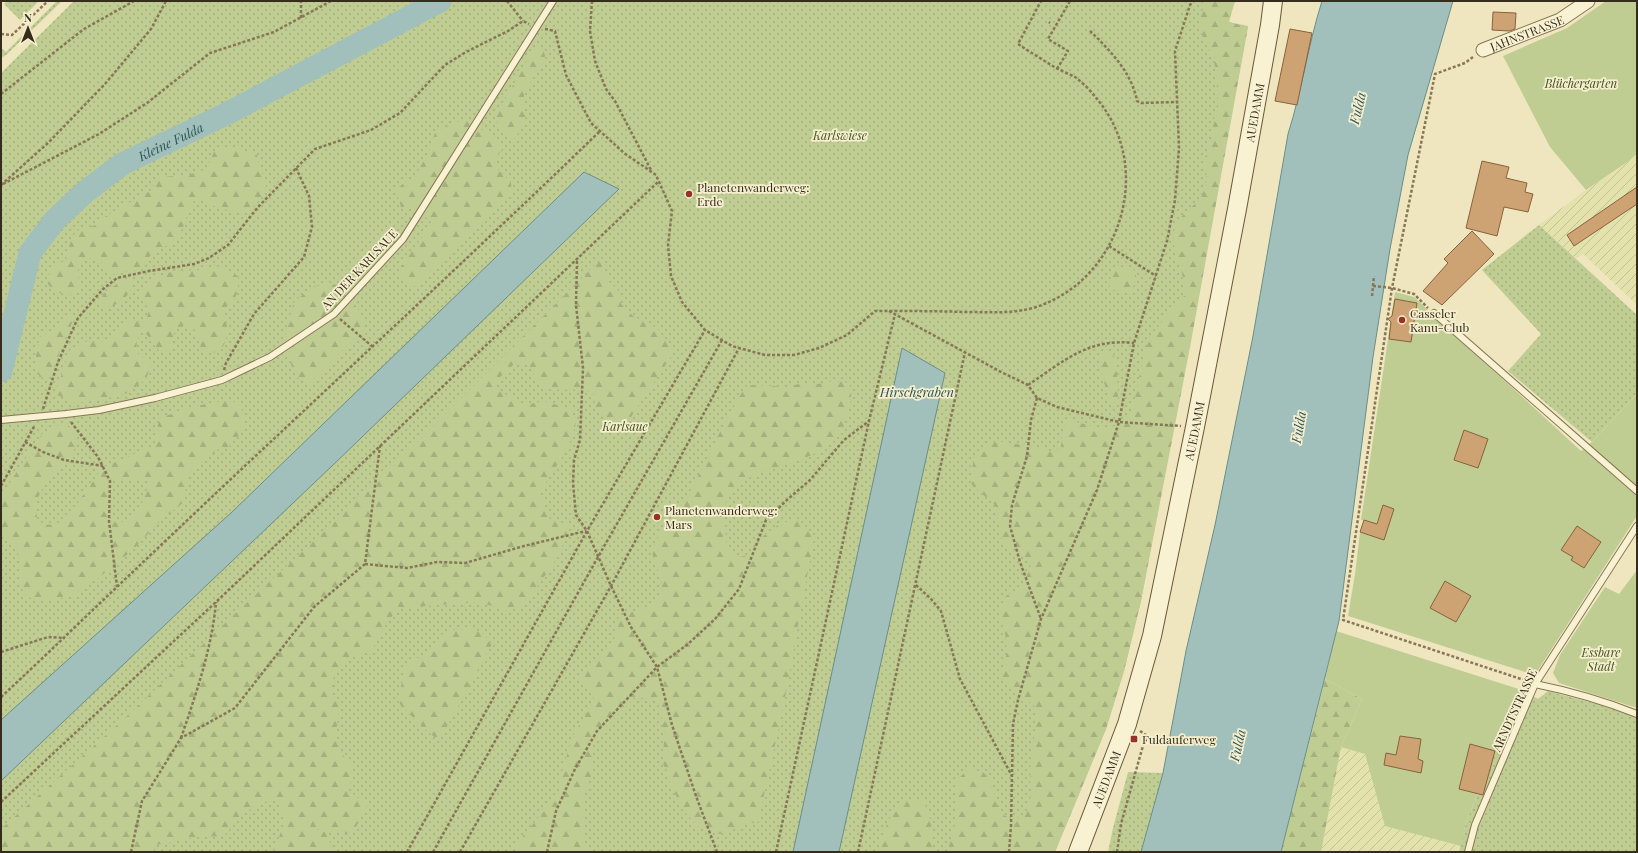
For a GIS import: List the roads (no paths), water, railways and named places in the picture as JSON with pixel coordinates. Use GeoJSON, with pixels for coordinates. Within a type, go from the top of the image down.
{"type":"FeatureCollection","features":[{"type":"Feature","properties":{"kind":"street","name":"AUEDAMM"},"geometry":{"type":"LineString","coordinates":[[1078,852],[1127,724],[1150,643],[1195,427],[1239,201],[1273,1]]}},
{"type":"Feature","properties":{"kind":"street","name":"JAHNSTRASSE"},"geometry":{"type":"LineString","coordinates":[[1484,50],[1560,20],[1588,1]]}},
{"type":"Feature","properties":{"kind":"lane","name":"AN DER KARLSAUE"},"geometry":{"type":"LineString","coordinates":[[3,419],[98,410],[155,398],[222,380],[270,358],[334,314],[403,239],[553,1]]}},
{"type":"Feature","properties":{"kind":"lane"},"geometry":{"type":"LineString","coordinates":[[1434,313],[1637,491]]}},
{"type":"Feature","properties":{"kind":"lane","name":"ARNDTSTRASSE"},"geometry":{"type":"LineString","coordinates":[[1468,852],[1474,825],[1535,684],[1637,526]]}},
{"type":"Feature","properties":{"kind":"lane"},"geometry":{"type":"LineString","coordinates":[[1535,684],[1554,688],[1637,714]]}},
{"type":"Feature","properties":{"kind":"water","name":"Fulda"},"geometry":{"type":"Polygon","coordinates":[[[1322,1],[1453,1],[1408,155],[1390,249],[1373,357],[1339,621],[1281,852],[1141,852],[1163,773],[1186,651],[1215,525],[1253,336],[1288,134],[1322,1]]]}},
{"type":"Feature","properties":{"kind":"water"},"geometry":{"type":"Polygon","coordinates":[[[584,172],[619,189],[333,465],[1,781],[1,720],[232,512],[584,172]]]}},
{"type":"Feature","properties":{"kind":"water","name":"Hirschgraben"},"geometry":{"type":"Polygon","coordinates":[[[902,348],[945,373],[839,852],[793,852],[902,348]]]}},
{"type":"Feature","properties":{"kind":"waterway","name":"Kleine Fulda"},"geometry":{"type":"LineString","coordinates":[[1,371],[30,253],[55,220],[85,192],[122,164],[226,114],[440,1]]}},
{"type":"Feature","properties":{"kind":"place","name":"Planetenwanderweg: Erde"},"geometry":{"type":"Point","coordinates":[689,194]}},
{"type":"Feature","properties":{"kind":"place","name":"Casseler Kanu-Club"},"geometry":{"type":"Point","coordinates":[1402,320]}},
{"type":"Feature","properties":{"kind":"place","name":"Planetenwanderweg: Mars"},"geometry":{"type":"Point","coordinates":[657,517]}},
{"type":"Feature","properties":{"kind":"place","name":"Fuldauferweg"},"geometry":{"type":"Point","coordinates":[1134,739]}},
{"type":"Feature","properties":{"kind":"park label","name":"Blüchergarten"},"geometry":{"type":"Point","coordinates":[1581,83]}},
{"type":"Feature","properties":{"kind":"park label","name":"Karlswiese"},"geometry":{"type":"Point","coordinates":[840,135]}},
{"type":"Feature","properties":{"kind":"park label","name":"Karlsaue"},"geometry":{"type":"Point","coordinates":[625,426]}},
{"type":"Feature","properties":{"kind":"park label","name":"Essbare Stadt"},"geometry":{"type":"Point","coordinates":[1601,659]}}]}
